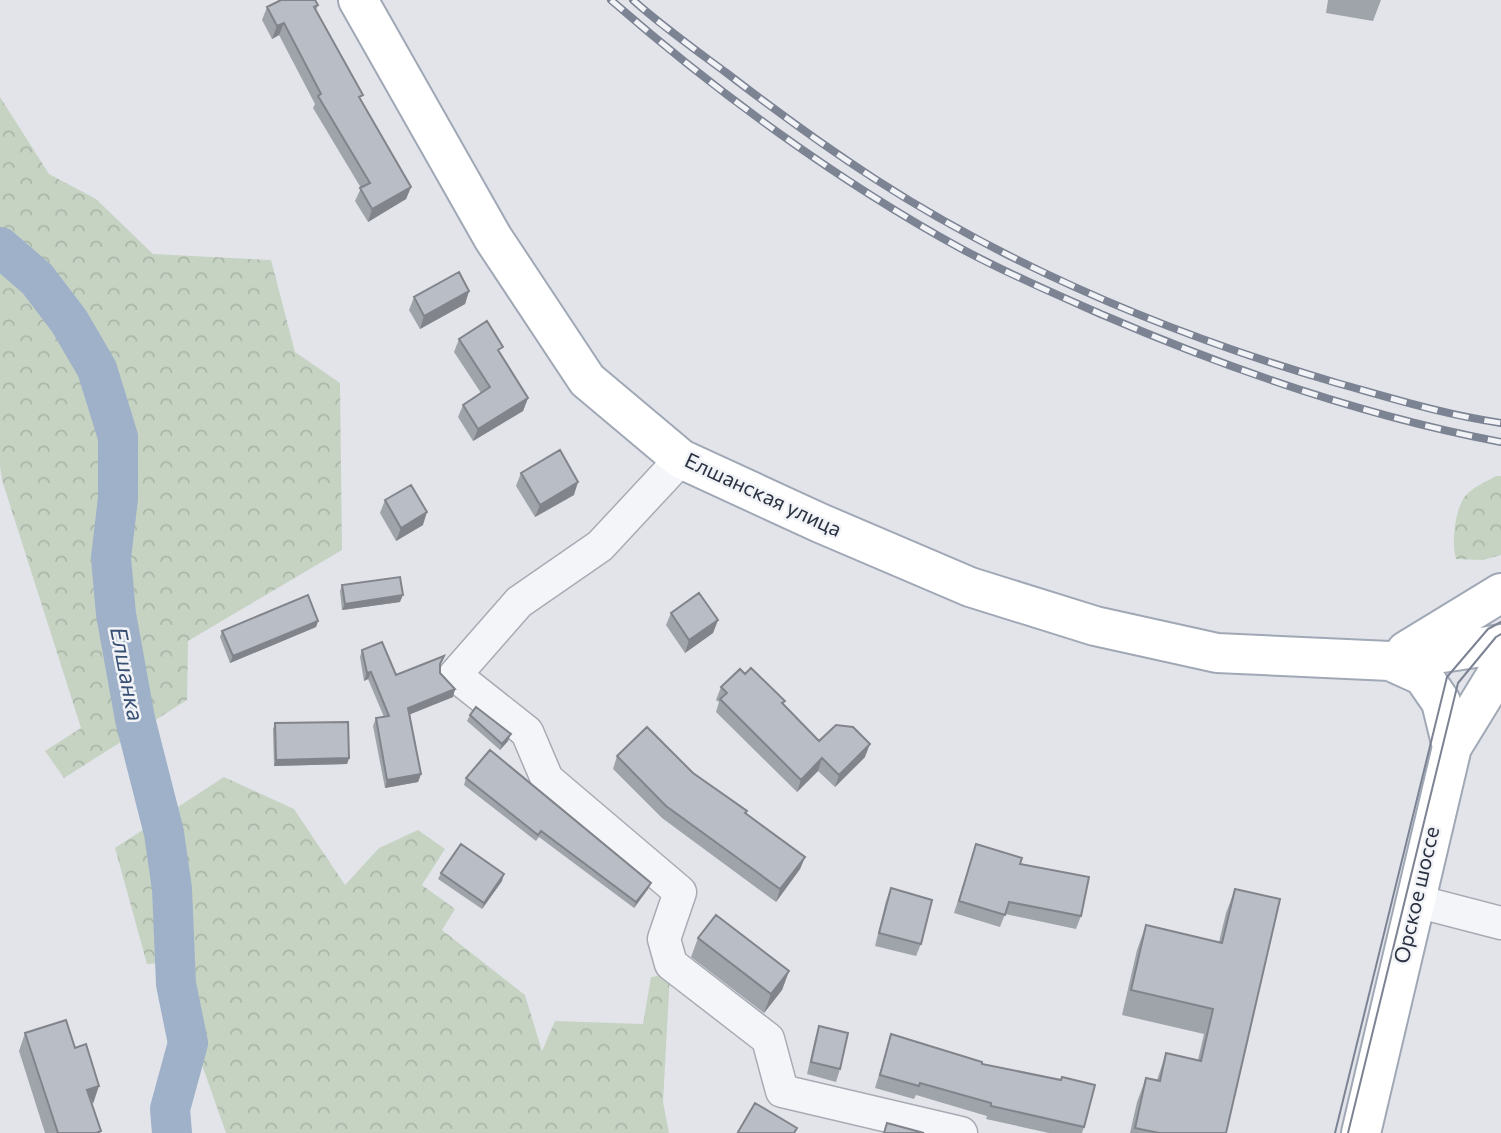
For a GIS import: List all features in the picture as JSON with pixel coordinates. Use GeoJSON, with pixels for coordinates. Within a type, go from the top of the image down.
{"type":"FeatureCollection","features":[{"type":"Feature","properties":{"kind":"main road","name":"Елшанская улица"},"geometry":{"type":"LineString","coordinates":[[358,0],[493,238],[587,380],[681,459],[820,523],[971,587],[1096,626],[1217,653],[1390,661]]}},
{"type":"Feature","properties":{"kind":"main road"},"geometry":{"type":"LineString","coordinates":[[1390,661],[1501,593]]}},
{"type":"Feature","properties":{"kind":"main road"},"geometry":{"type":"LineString","coordinates":[[1390,661],[1501,644]]}},
{"type":"Feature","properties":{"kind":"main road"},"geometry":{"type":"LineString","coordinates":[[1390,661],[1423,676],[1441,702],[1452,747]]}},
{"type":"Feature","properties":{"kind":"main road","name":"Орское шоссе"},"geometry":{"type":"LineString","coordinates":[[1361,1133],[1452,747],[1501,667]]}},
{"type":"Feature","properties":{"kind":"street"},"geometry":{"type":"LineString","coordinates":[[681,459],[600,545],[519,602],[455,675],[527,732],[547,779],[680,892],[664,939],[671,964],[768,1039],[782,1091],[961,1133]]}},
{"type":"Feature","properties":{"kind":"street"},"geometry":{"type":"LineString","coordinates":[[1416,901],[1501,923]]}},
{"type":"Feature","properties":{"kind":"green space"},"geometry":{"type":"Polygon","coordinates":[[[0,97],[49,174],[96,199],[153,254],[271,260],[295,352],[340,383],[342,550],[188,641],[187,700],[64,778],[45,751],[81,728],[2,480],[0,466],[0,97]]]}},
{"type":"Feature","properties":{"kind":"green space"},"geometry":{"type":"Polygon","coordinates":[[[1496,476],[1501,476],[1501,555],[1483,560],[1456,559],[1455,525],[1463,500],[1467,494],[1496,476]]]}},
{"type":"Feature","properties":{"kind":"green space"},"geometry":{"type":"Polygon","coordinates":[[[224,777],[294,809],[345,885],[379,848],[418,830],[445,849],[422,885],[455,909],[442,930],[525,995],[542,1051],[555,1021],[643,1024],[651,977],[670,974],[663,1102],[669,1133],[226,1133],[166,963],[147,964],[115,848],[224,777]]]}},
{"type":"Feature","properties":{"kind":"building"},"geometry":{"type":"Polygon","coordinates":[[[281,0],[315,0],[318,5],[314,7],[363,95],[359,97],[411,187],[372,209],[360,188],[370,183],[318,96],[321,94],[284,23],[277,26],[267,7],[281,0]]]}},
{"type":"Feature","properties":{"kind":"building"},"geometry":{"type":"Polygon","coordinates":[[[459,272],[469,291],[424,316],[414,297],[459,272]]]}},
{"type":"Feature","properties":{"kind":"building"},"geometry":{"type":"Polygon","coordinates":[[[487,321],[503,347],[498,350],[528,398],[478,429],[463,405],[490,387],[459,339],[487,321]]]}},
{"type":"Feature","properties":{"kind":"building"},"geometry":{"type":"Polygon","coordinates":[[[560,450],[578,482],[540,505],[521,473],[560,450]]]}},
{"type":"Feature","properties":{"kind":"building"},"geometry":{"type":"Polygon","coordinates":[[[411,485],[427,512],[401,528],[385,500],[411,485]]]}},
{"type":"Feature","properties":{"kind":"building"},"geometry":{"type":"Polygon","coordinates":[[[400,577],[403,595],[345,604],[342,585],[400,577]]]}},
{"type":"Feature","properties":{"kind":"building"},"geometry":{"type":"Polygon","coordinates":[[[699,593],[718,620],[689,640],[671,613],[699,593]]]}},
{"type":"Feature","properties":{"kind":"building"},"geometry":{"type":"Polygon","coordinates":[[[308,595],[318,621],[233,656],[222,631],[308,595]]]}},
{"type":"Feature","properties":{"kind":"building"},"geometry":{"type":"Polygon","coordinates":[[[382,642],[396,675],[444,656],[440,673],[455,689],[408,708],[421,774],[387,780],[376,718],[389,716],[371,672],[367,673],[362,650],[382,642]]]}},
{"type":"Feature","properties":{"kind":"building"},"geometry":{"type":"Polygon","coordinates":[[[751,668],[785,701],[782,703],[819,741],[836,725],[853,727],[870,744],[839,775],[822,758],[801,780],[720,699],[727,693],[721,687],[740,669],[745,674],[751,668]]]}},
{"type":"Feature","properties":{"kind":"building"},"geometry":{"type":"Polygon","coordinates":[[[476,707],[511,734],[502,744],[470,715],[476,707]]]}},
{"type":"Feature","properties":{"kind":"building"},"geometry":{"type":"Polygon","coordinates":[[[348,722],[349,758],[276,760],[275,723],[348,722]]]}},
{"type":"Feature","properties":{"kind":"building"},"geometry":{"type":"Polygon","coordinates":[[[647,727],[693,773],[805,857],[780,889],[666,806],[617,756],[647,727]]]}},
{"type":"Feature","properties":{"kind":"building"},"geometry":{"type":"Polygon","coordinates":[[[490,750],[651,883],[636,902],[541,831],[538,835],[466,778],[490,750]]]}},
{"type":"Feature","properties":{"kind":"building"},"geometry":{"type":"Polygon","coordinates":[[[461,844],[504,874],[484,903],[441,873],[461,844]]]}},
{"type":"Feature","properties":{"kind":"building"},"geometry":{"type":"Polygon","coordinates":[[[976,844],[1022,858],[1020,864],[1089,877],[1081,916],[1009,902],[1005,915],[959,901],[976,844]]]}},
{"type":"Feature","properties":{"kind":"building"},"geometry":{"type":"Polygon","coordinates":[[[891,888],[932,900],[921,944],[879,933],[891,888]]]}},
{"type":"Feature","properties":{"kind":"building"},"geometry":{"type":"Polygon","coordinates":[[[1235,889],[1280,899],[1226,1133],[1159,1133],[1135,1128],[1146,1078],[1160,1081],[1166,1053],[1201,1061],[1213,1009],[1131,990],[1146,925],[1222,943],[1235,889]]]}},
{"type":"Feature","properties":{"kind":"building"},"geometry":{"type":"Polygon","coordinates":[[[716,915],[789,971],[771,994],[698,938],[716,915]]]}},
{"type":"Feature","properties":{"kind":"building"},"geometry":{"type":"Polygon","coordinates":[[[66,1020],[75,1048],[86,1044],[99,1086],[87,1090],[101,1131],[96,1133],[58,1133],[25,1033],[66,1020]]]}},
{"type":"Feature","properties":{"kind":"building"},"geometry":{"type":"Polygon","coordinates":[[[819,1026],[848,1033],[840,1069],[811,1062],[819,1026]]]}},
{"type":"Feature","properties":{"kind":"building"},"geometry":{"type":"Polygon","coordinates":[[[891,1034],[982,1064],[1095,1085],[1084,1127],[991,1106],[991,1103],[920,1083],[919,1086],[880,1075],[891,1034]]]}},
{"type":"Feature","properties":{"kind":"building"},"geometry":{"type":"Polygon","coordinates":[[[755,1103],[797,1128],[794,1133],[738,1132],[755,1103]]]}},
{"type":"Feature","properties":{"kind":"building"},"geometry":{"type":"Polygon","coordinates":[[[887,1123],[924,1133],[884,1133],[887,1123]]]}},
{"type":"Feature","properties":{"kind":"waterway","name":"Елшанка"},"geometry":{"type":"LineString","coordinates":[[0,247],[37,279],[69,321],[97,369],[118,437],[118,498],[111,558],[116,614],[135,719],[164,833],[172,889],[176,984],[188,1043],[170,1109],[172,1133]]}},
{"type":"Feature","properties":{"kind":"tram line"},"geometry":{"type":"LineString","coordinates":[[1335,1133],[1447,677],[1488,629],[1501,622]]}},
{"type":"Feature","properties":{"kind":"tram line"},"geometry":{"type":"LineString","coordinates":[[1348,1133],[1458,683],[1501,634]]}},
{"type":"Feature","properties":{"kind":"railway"},"geometry":{"type":"LineString","coordinates":[[611,0],[692,68],[823,164],[914,222],[995,266],[1103,315],[1249,372],[1399,419],[1501,442]]}},
{"type":"Feature","properties":{"kind":"railway"},"geometry":{"type":"LineString","coordinates":[[633,0],[764,101],[856,167],[984,243],[1041,271],[1157,322],[1277,364],[1418,406],[1501,423]]}}]}
